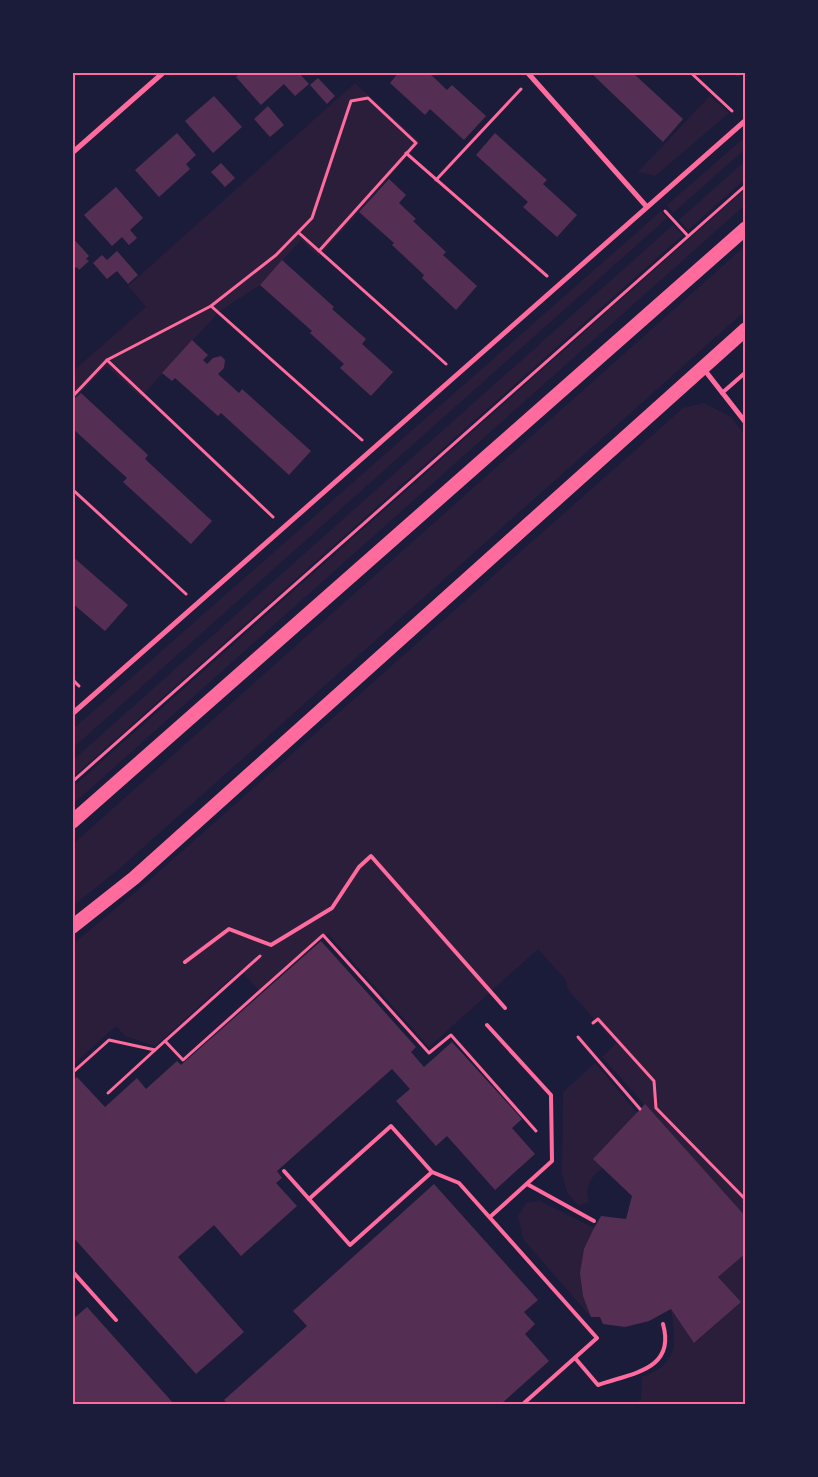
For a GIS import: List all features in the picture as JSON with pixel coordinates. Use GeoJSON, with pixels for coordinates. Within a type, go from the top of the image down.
{"type":"FeatureCollection","features":[{"type":"Feature","properties":{"kind":"highway"},"geometry":{"type":"LineString","coordinates":[[72,822],[746,228]]}},
{"type":"Feature","properties":{"kind":"highway"},"geometry":{"type":"LineString","coordinates":[[72,927],[134,878],[746,329]]}},
{"type":"Feature","properties":{"kind":"street"},"geometry":{"type":"LineString","coordinates":[[72,153],[164,72]]}},
{"type":"Feature","properties":{"kind":"street"},"geometry":{"type":"LineString","coordinates":[[530,75],[647,207]]}},
{"type":"Feature","properties":{"kind":"street"},"geometry":{"type":"LineString","coordinates":[[72,714],[745,121]]}},
{"type":"Feature","properties":{"kind":"street"},"geometry":{"type":"LineString","coordinates":[[702,368],[746,423]]}},
{"type":"Feature","properties":{"kind":"lane"},"geometry":{"type":"LineString","coordinates":[[722,393],[746,372]]}},
{"type":"Feature","properties":{"kind":"lane"},"geometry":{"type":"LineString","coordinates":[[185,962],[229,929],[271,945],[332,908],[358,867],[371,856],[505,1008]]}},
{"type":"Feature","properties":{"kind":"lane"},"geometry":{"type":"LineString","coordinates":[[487,1025],[551,1095],[552,1133],[552,1161],[490,1217]]}},
{"type":"Feature","properties":{"kind":"lane"},"geometry":{"type":"LineString","coordinates":[[309,1199],[391,1126],[432,1172],[459,1183],[597,1338],[522,1404]]}},
{"type":"Feature","properties":{"kind":"lane"},"geometry":{"type":"LineString","coordinates":[[284,1171],[350,1245],[432,1172]]}},
{"type":"Feature","properties":{"kind":"lane"},"geometry":{"type":"LineString","coordinates":[[527,1184],[594,1221]]}},
{"type":"Feature","properties":{"kind":"lane"},"geometry":{"type":"LineString","coordinates":[[72,1271],[116,1320]]}},
{"type":"Feature","properties":{"kind":"lane"},"geometry":{"type":"LineString","coordinates":[[575,1358],[598,1385],[655,1364],[663,1355],[667,1339],[663,1324]]}},
{"type":"Feature","properties":{"kind":"path"},"geometry":{"type":"LineString","coordinates":[[690,72],[745,121]]}},
{"type":"Feature","properties":{"kind":"path"},"geometry":{"type":"LineString","coordinates":[[436,180],[530,75]]}},
{"type":"Feature","properties":{"kind":"path"},"geometry":{"type":"LineString","coordinates":[[72,397],[107,360],[211,306],[276,256],[299,233],[312,218],[351,100],[368,98],[416,142],[319,251]]}},
{"type":"Feature","properties":{"kind":"path"},"geometry":{"type":"LineString","coordinates":[[406,153],[558,286]]}},
{"type":"Feature","properties":{"kind":"path"},"geometry":{"type":"LineString","coordinates":[[72,782],[746,185]]}},
{"type":"Feature","properties":{"kind":"path"},"geometry":{"type":"LineString","coordinates":[[647,207],[667,212],[688,236]]}},
{"type":"Feature","properties":{"kind":"path"},"geometry":{"type":"LineString","coordinates":[[299,233],[457,375]]}},
{"type":"Feature","properties":{"kind":"path"},"geometry":{"type":"LineString","coordinates":[[211,306],[373,449]]}},
{"type":"Feature","properties":{"kind":"path"},"geometry":{"type":"LineString","coordinates":[[107,360],[284,528]]}},
{"type":"Feature","properties":{"kind":"path"},"geometry":{"type":"LineString","coordinates":[[72,489],[197,604]]}},
{"type":"Feature","properties":{"kind":"path"},"geometry":{"type":"LineString","coordinates":[[165,1041],[183,1060],[323,935],[429,1053],[451,1034],[539,1134],[552,1133]]}},
{"type":"Feature","properties":{"kind":"path"},"geometry":{"type":"LineString","coordinates":[[108,1093],[271,945]]}},
{"type":"Feature","properties":{"kind":"path"},"geometry":{"type":"LineString","coordinates":[[593,1023],[598,1019],[654,1081],[656,1108],[746,1200]]}},
{"type":"Feature","properties":{"kind":"path"},"geometry":{"type":"LineString","coordinates":[[578,1037],[640,1109]]}},
{"type":"Feature","properties":{"kind":"path"},"geometry":{"type":"LineString","coordinates":[[72,1072],[109,1040],[155,1050]]}},
{"type":"Feature","properties":{"kind":"shaded area"},"geometry":{"type":"Polygon","coordinates":[[[355,83],[420,142],[319,257],[301,240],[260,285],[220,311],[141,397],[106,366],[73,401],[72,372],[146,307],[128,286],[355,83]]]}},
{"type":"Feature","properties":{"kind":"shaded area"},"geometry":{"type":"Polygon","coordinates":[[[710,96],[729,113],[655,176],[638,172],[710,96]]]}},
{"type":"Feature","properties":{"kind":"shaded area"},"geometry":{"type":"Polygon","coordinates":[[[745,137],[745,149],[673,213],[667,205],[745,137]]]}},
{"type":"Feature","properties":{"kind":"shaded area"},"geometry":{"type":"Polygon","coordinates":[[[745,161],[745,179],[688,230],[679,220],[745,161]]]}},
{"type":"Feature","properties":{"kind":"shaded area"},"geometry":{"type":"Polygon","coordinates":[[[745,189],[745,205],[73,804],[73,787],[745,189]]]}},
{"type":"Feature","properties":{"kind":"shaded area"},"geometry":{"type":"Polygon","coordinates":[[[661,211],[667,218],[73,748],[73,729],[661,211]]]}},
{"type":"Feature","properties":{"kind":"shaded area"},"geometry":{"type":"Polygon","coordinates":[[[673,225],[683,235],[73,777],[73,760],[673,225]]]}},
{"type":"Feature","properties":{"kind":"shaded area"},"geometry":{"type":"Polygon","coordinates":[[[745,246],[745,311],[119,869],[73,906],[73,844],[745,246]]]}},
{"type":"Feature","properties":{"kind":"shaded area"},"geometry":{"type":"Polygon","coordinates":[[[704,403],[731,417],[746,437],[745,1217],[602,1057],[616,1043],[568,990],[565,979],[538,949],[429,1047],[328,934],[261,993],[240,970],[155,1046],[125,1036],[116,1026],[73,1065],[73,944],[145,884],[683,408],[704,403]]]}},
{"type":"Feature","properties":{"kind":"shaded area"},"geometry":{"type":"Polygon","coordinates":[[[595,1063],[637,1113],[603,1168],[592,1178],[588,1187],[589,1202],[578,1206],[567,1192],[562,1174],[563,1092],[595,1063]]]}},
{"type":"Feature","properties":{"kind":"shaded area"},"geometry":{"type":"Polygon","coordinates":[[[540,1201],[594,1228],[591,1317],[523,1239],[518,1216],[526,1203],[540,1201]]]}},
{"type":"Feature","properties":{"kind":"shaded area"},"geometry":{"type":"Polygon","coordinates":[[[745,1253],[745,1404],[636,1404],[641,1399],[642,1377],[663,1366],[673,1350],[674,1332],[671,1309],[695,1343],[741,1302],[718,1277],[745,1253]]]}},
{"type":"Feature","properties":{"kind":"building"},"geometry":{"type":"Polygon","coordinates":[[[241,72],[298,72],[309,84],[295,96],[284,84],[261,105],[236,77],[241,72]]]}},
{"type":"Feature","properties":{"kind":"building"},"geometry":{"type":"Polygon","coordinates":[[[399,72],[428,72],[447,90],[452,85],[486,116],[464,140],[430,109],[425,115],[390,83],[399,72]]]}},
{"type":"Feature","properties":{"kind":"building"},"geometry":{"type":"Polygon","coordinates":[[[590,72],[636,72],[634,74],[683,119],[663,142],[590,72]]]}},
{"type":"Feature","properties":{"kind":"building"},"geometry":{"type":"Polygon","coordinates":[[[318,78],[335,96],[327,104],[310,85],[318,78]]]}},
{"type":"Feature","properties":{"kind":"building"},"geometry":{"type":"Polygon","coordinates":[[[214,96],[242,127],[213,153],[185,121],[214,96]]]}},
{"type":"Feature","properties":{"kind":"building"},"geometry":{"type":"Polygon","coordinates":[[[268,106],[284,125],[270,137],[254,119],[268,106]]]}},
{"type":"Feature","properties":{"kind":"building"},"geometry":{"type":"Polygon","coordinates":[[[177,133],[196,155],[186,164],[190,169],[159,197],[135,170],[177,133]]]}},
{"type":"Feature","properties":{"kind":"building"},"geometry":{"type":"Polygon","coordinates":[[[495,133],[547,180],[543,184],[577,215],[557,237],[523,207],[528,202],[476,155],[495,133]]]}},
{"type":"Feature","properties":{"kind":"building"},"geometry":{"type":"Polygon","coordinates":[[[221,163],[235,178],[225,187],[211,172],[221,163]]]}},
{"type":"Feature","properties":{"kind":"building"},"geometry":{"type":"Polygon","coordinates":[[[389,179],[406,195],[399,203],[416,219],[413,221],[446,252],[443,255],[477,286],[456,310],[422,278],[424,275],[392,245],[394,243],[359,212],[389,179]]]}},
{"type":"Feature","properties":{"kind":"building"},"geometry":{"type":"Polygon","coordinates":[[[116,187],[143,218],[130,230],[137,238],[129,245],[122,237],[112,246],[84,215],[116,187]]]}},
{"type":"Feature","properties":{"kind":"building"},"geometry":{"type":"Polygon","coordinates":[[[72,237],[89,256],[86,259],[89,261],[79,270],[77,267],[72,270],[72,237]]]}},
{"type":"Feature","properties":{"kind":"building"},"geometry":{"type":"Polygon","coordinates":[[[117,251],[138,275],[128,284],[117,271],[107,279],[93,263],[102,255],[107,260],[117,251]]]}},
{"type":"Feature","properties":{"kind":"building"},"geometry":{"type":"Polygon","coordinates":[[[282,260],[366,339],[362,344],[393,372],[371,396],[340,368],[344,364],[310,333],[312,331],[260,285],[282,260]]]}},
{"type":"Feature","properties":{"kind":"building"},"geometry":{"type":"Polygon","coordinates":[[[192,340],[208,355],[203,360],[207,364],[213,358],[221,356],[225,360],[224,368],[218,374],[239,393],[242,389],[311,451],[289,475],[221,413],[218,416],[175,378],[172,381],[162,373],[192,340]]]}},
{"type":"Feature","properties":{"kind":"building"},"geometry":{"type":"Polygon","coordinates":[[[81,393],[148,455],[145,459],[212,521],[191,544],[123,482],[127,478],[72,428],[72,401],[81,393]]]}},
{"type":"Feature","properties":{"kind":"building"},"geometry":{"type":"Polygon","coordinates":[[[72,556],[128,605],[105,631],[72,603],[72,556]]]}},
{"type":"Feature","properties":{"kind":"building"},"geometry":{"type":"Polygon","coordinates":[[[321,941],[416,1047],[411,1052],[424,1067],[452,1042],[522,1119],[512,1128],[535,1154],[495,1190],[447,1136],[436,1146],[396,1101],[410,1089],[392,1069],[277,1171],[282,1178],[276,1183],[297,1206],[241,1256],[214,1225],[178,1257],[244,1332],[196,1374],[72,1236],[72,1081],[77,1077],[105,1107],[137,1078],[146,1089],[177,1061],[181,1065],[321,941]]]}},
{"type":"Feature","properties":{"kind":"building"},"geometry":{"type":"Polygon","coordinates":[[[645,1104],[746,1217],[746,1253],[718,1277],[741,1302],[694,1343],[671,1309],[649,1321],[625,1327],[603,1324],[600,1317],[591,1317],[583,1296],[580,1273],[584,1249],[594,1228],[601,1216],[626,1219],[632,1196],[593,1159],[645,1104]]]}},
{"type":"Feature","properties":{"kind":"building"},"geometry":{"type":"Polygon","coordinates":[[[434,1184],[538,1300],[524,1312],[535,1324],[525,1334],[549,1361],[501,1404],[228,1404],[224,1400],[307,1326],[293,1311],[434,1184]]]}},
{"type":"Feature","properties":{"kind":"building"},"geometry":{"type":"Polygon","coordinates":[[[87,1307],[174,1404],[72,1404],[72,1320],[87,1307]]]}}]}
